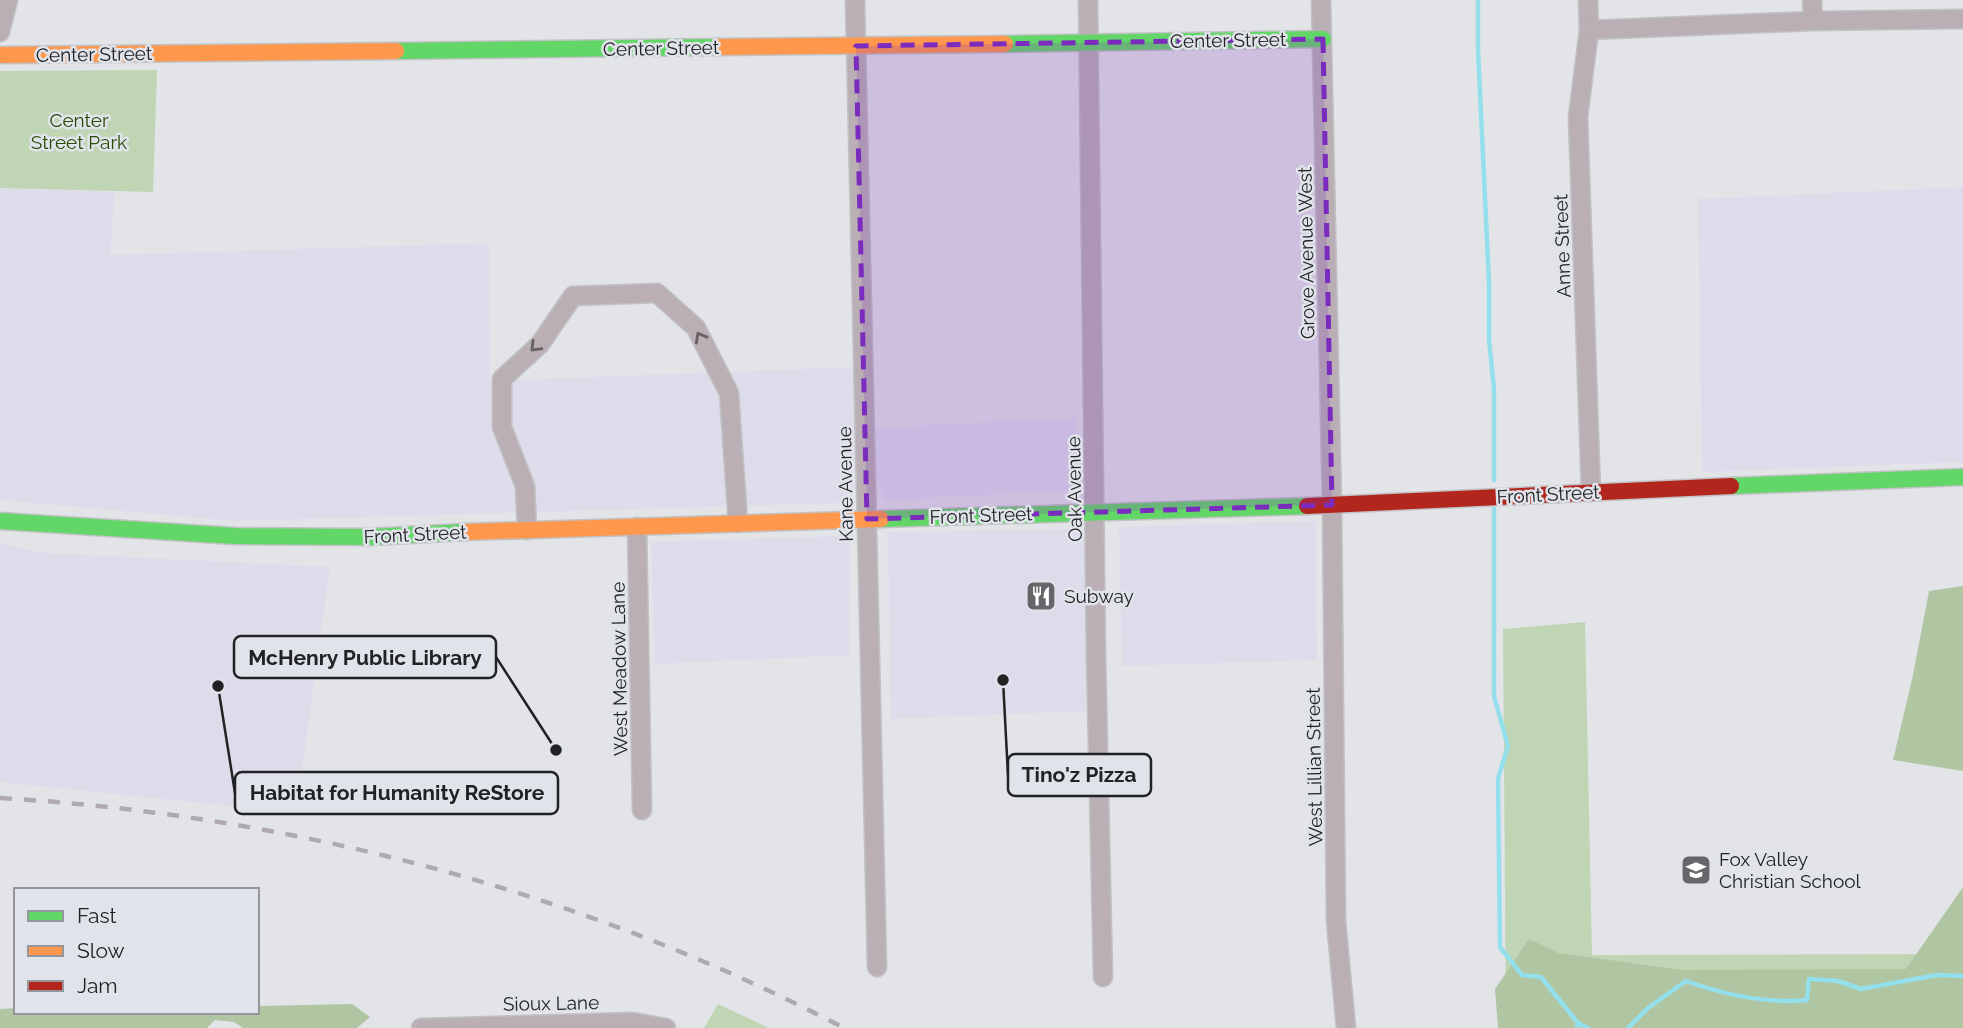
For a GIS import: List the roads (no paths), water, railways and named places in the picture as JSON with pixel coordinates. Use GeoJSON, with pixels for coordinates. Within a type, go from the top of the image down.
{"type":"FeatureCollection","features":[{"type":"Feature","properties":{"kind":"main road","name":"Center Street"},"geometry":{"type":"LineString","coordinates":[[0,55],[1323,39]]}},
{"type":"Feature","properties":{"kind":"main road","name":"Front Street"},"geometry":{"type":"LineString","coordinates":[[0,521],[235,536],[370,537],[1332,505],[1963,477]]}},
{"type":"Feature","properties":{"kind":"street"},"geometry":{"type":"LineString","coordinates":[[0,32],[8,0]]}},
{"type":"Feature","properties":{"kind":"street","name":"Kane Avenue"},"geometry":{"type":"LineString","coordinates":[[855,0],[877,967]]}},
{"type":"Feature","properties":{"kind":"street","name":"Oak Avenue"},"geometry":{"type":"LineString","coordinates":[[1088,0],[1103,977]]}},
{"type":"Feature","properties":{"kind":"street","name":"Grove Avenue West"},"geometry":{"type":"LineString","coordinates":[[1321,0],[1332,505]]}},
{"type":"Feature","properties":{"kind":"street","name":"Anne Street"},"geometry":{"type":"LineString","coordinates":[[1588,0],[1589,30],[1578,117],[1591,492]]}},
{"type":"Feature","properties":{"kind":"street"},"geometry":{"type":"LineString","coordinates":[[1812,0],[1813,21]]}},
{"type":"Feature","properties":{"kind":"street"},"geometry":{"type":"LineString","coordinates":[[1589,30],[1813,21],[1963,19]]}},
{"type":"Feature","properties":{"kind":"street"},"geometry":{"type":"LineString","coordinates":[[527,530],[525,486],[502,427],[502,379],[540,344],[573,296],[657,293],[696,328],[729,393],[738,523]]}},
{"type":"Feature","properties":{"kind":"street","name":"West Lillian Street"},"geometry":{"type":"LineString","coordinates":[[1332,505],[1336,921],[1346,1028]]}},
{"type":"Feature","properties":{"kind":"street","name":"West Meadow Lane"},"geometry":{"type":"LineString","coordinates":[[637,527],[642,810]]}},
{"type":"Feature","properties":{"kind":"street","name":"Sioux Lane"},"geometry":{"type":"LineString","coordinates":[[429,1027],[632,1023],[666,1028]]}},
{"type":"Feature","properties":{"kind":"waterway"},"geometry":{"type":"LineString","coordinates":[[1478,0],[1489,339],[1494,389],[1494,480]]}},
{"type":"Feature","properties":{"kind":"waterway"},"geometry":{"type":"LineString","coordinates":[[1494,509],[1494,696],[1508,746],[1498,779],[1500,947],[1522,975],[1541,977],[1578,1023],[1577,1028]]}},
{"type":"Feature","properties":{"kind":"waterway"},"geometry":{"type":"LineString","coordinates":[[1628,1028],[1648,1008],[1686,981],[1745,997],[1791,1001],[1807,1000],[1809,979],[1838,981],[1861,989],[1937,975],[1963,976]]}},
{"type":"Feature","properties":{"kind":"waterway"},"geometry":{"type":"LineString","coordinates":[[1578,1023],[1588,1028]]}},
{"type":"Feature","properties":{"kind":"railway"},"geometry":{"type":"LineString","coordinates":[[0,798],[109,807],[218,822],[327,842],[434,868],[540,900],[644,937],[745,980],[844,1028]]}},
{"type":"Feature","properties":{"kind":"place","name":"Subway"},"geometry":{"type":"Point","coordinates":[1041,596]}},
{"type":"Feature","properties":{"kind":"place","name":"Tino'z Pizza"},"geometry":{"type":"Point","coordinates":[1003,680]}},
{"type":"Feature","properties":{"kind":"place","name":"Habitat for Humanity ReStore"},"geometry":{"type":"Point","coordinates":[218,686]}},
{"type":"Feature","properties":{"kind":"place","name":"McHenry Public Library"},"geometry":{"type":"Point","coordinates":[556,750]}},
{"type":"Feature","properties":{"kind":"place","name":"Fox Valley Christian School"},"geometry":{"type":"Point","coordinates":[1696,870]}},
{"type":"Feature","properties":{"kind":"park label","name":"Center Street Park"},"geometry":{"type":"Point","coordinates":[79,131]}}]}
